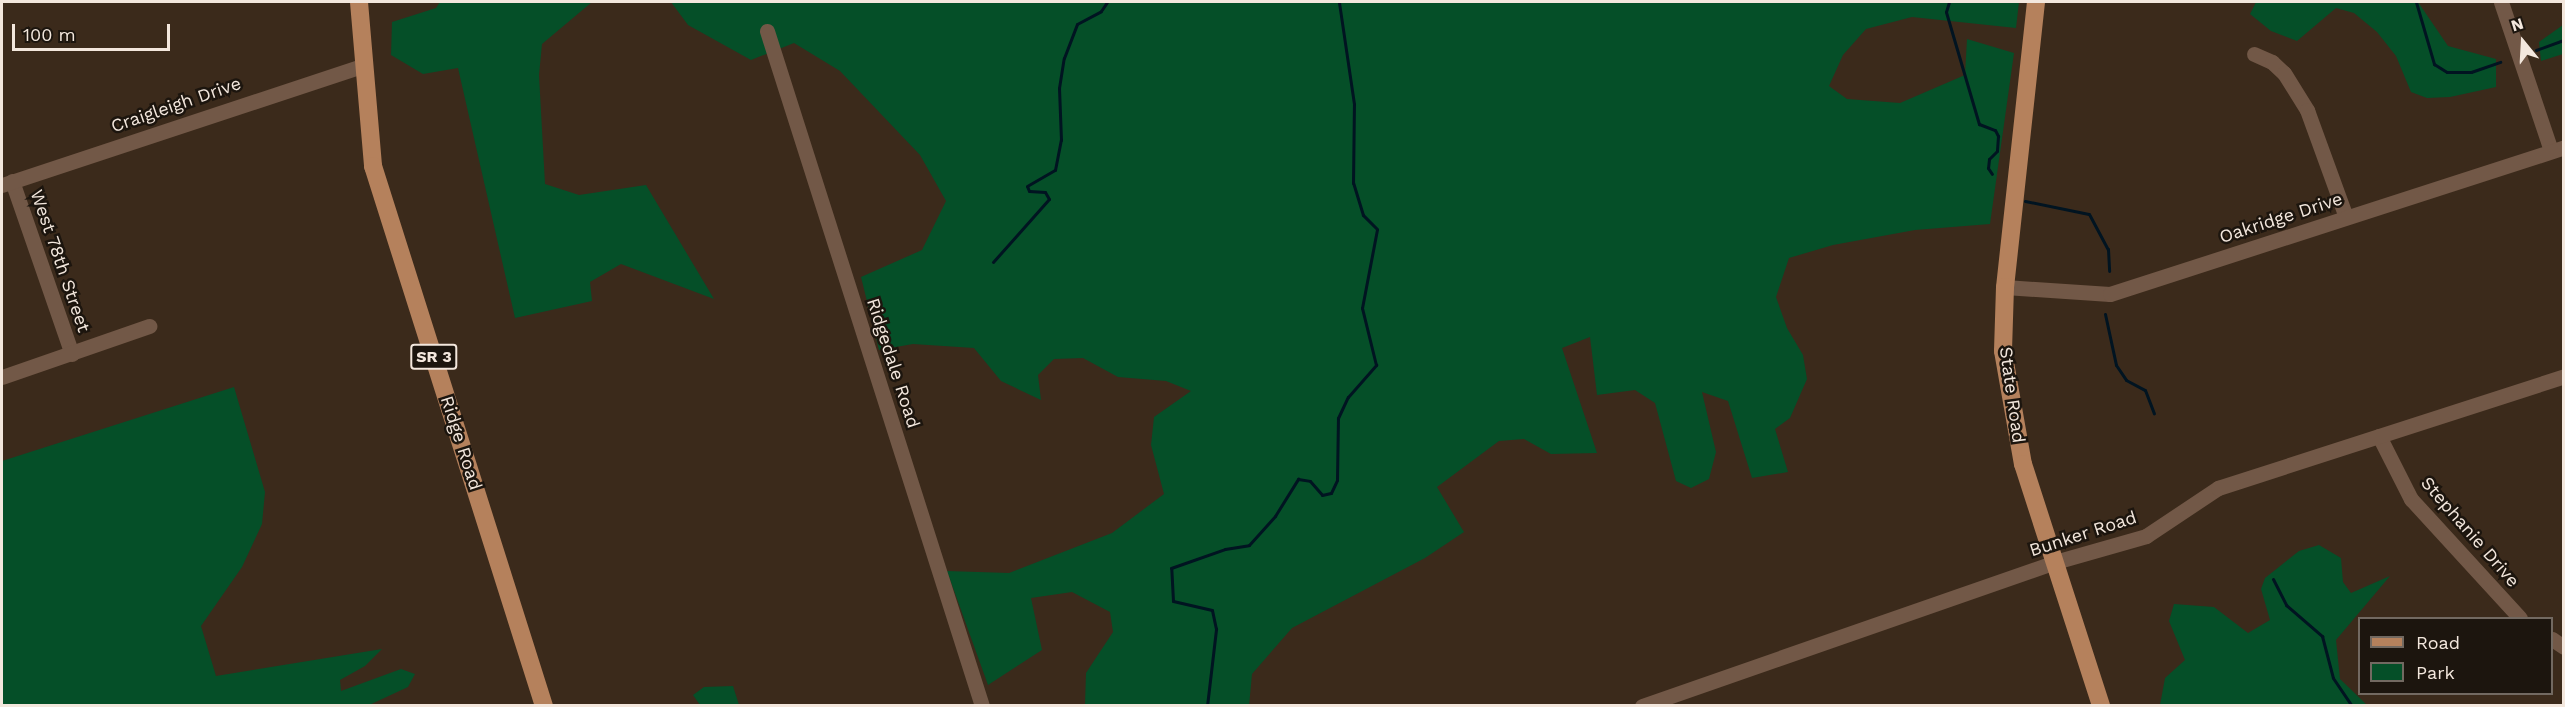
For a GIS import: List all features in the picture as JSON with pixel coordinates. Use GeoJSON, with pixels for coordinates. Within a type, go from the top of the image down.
{"type":"FeatureCollection","features":[{"type":"Feature","properties":{"kind":"main road","name":"Ridge Road"},"geometry":{"type":"LineString","coordinates":[[359,2],[373,166],[544,705]]}},
{"type":"Feature","properties":{"kind":"main road","name":"State Road"},"geometry":{"type":"LineString","coordinates":[[2036,2],[2005,287],[2003,351],[2013,418],[2023,464],[2101,705]]}},
{"type":"Feature","properties":{"kind":"street"},"geometry":{"type":"LineString","coordinates":[[2501,2],[2557,149]]}},
{"type":"Feature","properties":{"kind":"street","name":"Ridgedale Road"},"geometry":{"type":"LineString","coordinates":[[767,31],[982,705]]}},
{"type":"Feature","properties":{"kind":"street"},"geometry":{"type":"LineString","coordinates":[[2254,54],[2272,62],[2284,73],[2307,110],[2341,219],[2302,116],[2254,54]]}},
{"type":"Feature","properties":{"kind":"street","name":"Craigleigh Drive"},"geometry":{"type":"LineString","coordinates":[[7,183],[364,65]]}},
{"type":"Feature","properties":{"kind":"street","name":"Oakridge Drive"},"geometry":{"type":"LineString","coordinates":[[2005,287],[2110,294],[2557,149]]}},
{"type":"Feature","properties":{"kind":"street","name":"West 78th Street"},"geometry":{"type":"LineString","coordinates":[[7,183],[72,354]]}},
{"type":"Feature","properties":{"kind":"street"},"geometry":{"type":"LineString","coordinates":[[2,377],[149,326]]}},
{"type":"Feature","properties":{"kind":"street","name":"Bunker Road"},"geometry":{"type":"LineString","coordinates":[[1642,705],[2055,562],[2146,536],[2218,488],[2564,376]]}},
{"type":"Feature","properties":{"kind":"street","name":"Stephanie Drive"},"geometry":{"type":"LineString","coordinates":[[2379,436],[2411,499],[2519,617]]}},
{"type":"Feature","properties":{"kind":"green space"},"geometry":{"type":"Polygon","coordinates":[[[440,2],[592,2],[542,44],[539,75],[545,184],[579,195],[646,185],[714,299],[621,264],[590,282],[592,301],[515,318],[458,68],[423,74],[391,55],[392,22],[436,8],[440,2]]]}},
{"type":"Feature","properties":{"kind":"green space"},"geometry":{"type":"Polygon","coordinates":[[[671,2],[2019,2],[2016,28],[1912,17],[1866,29],[1843,55],[1829,86],[1847,99],[1900,103],[1965,75],[1967,39],[2014,53],[1990,224],[1915,230],[1833,245],[1789,258],[1776,297],[1787,328],[1803,355],[1807,379],[1790,418],[1775,429],[1788,472],[1752,478],[1728,401],[1702,392],[1716,452],[1709,479],[1691,488],[1676,481],[1655,403],[1635,390],[1597,395],[1590,337],[1562,348],[1597,453],[1551,454],[1524,439],[1499,441],[1437,487],[1464,532],[1425,558],[1292,628],[1252,674],[1249,706],[1085,705],[1086,673],[1113,632],[1110,612],[1072,592],[1031,598],[1042,650],[988,685],[947,571],[1009,573],[1112,533],[1164,494],[1151,445],[1154,417],[1191,391],[1166,381],[1118,377],[1083,358],[1054,359],[1038,375],[1041,400],[1001,381],[974,348],[913,344],[879,350],[861,277],[922,250],[946,201],[920,155],[840,71],[794,43],[751,60],[688,25],[671,2]]]}},
{"type":"Feature","properties":{"kind":"green space"},"geometry":{"type":"Polygon","coordinates":[[[2256,2],[2418,2],[2448,46],[2496,59],[2496,87],[2450,97],[2427,98],[2411,92],[2396,56],[2377,32],[2354,13],[2336,8],[2297,41],[2271,31],[2250,14],[2256,2]]]}},
{"type":"Feature","properties":{"kind":"green space"},"geometry":{"type":"Polygon","coordinates":[[[2563,25],[2563,54],[2541,61],[2539,42],[2563,25]]]}},
{"type":"Feature","properties":{"kind":"green space"},"geometry":{"type":"Polygon","coordinates":[[[234,387],[265,492],[262,524],[242,567],[201,626],[216,676],[382,649],[365,666],[340,680],[341,691],[401,669],[415,674],[408,687],[367,706],[2,705],[2,461],[234,387]]]}},
{"type":"Feature","properties":{"kind":"green space"},"geometry":{"type":"Polygon","coordinates":[[[2319,545],[2341,558],[2343,582],[2351,593],[2390,576],[2336,640],[2340,679],[2367,705],[2160,705],[2165,678],[2185,660],[2169,621],[2174,604],[2214,607],[2248,633],[2270,620],[2261,589],[2265,578],[2299,551],[2319,545]]]}},
{"type":"Feature","properties":{"kind":"green space"},"geometry":{"type":"Polygon","coordinates":[[[733,686],[739,705],[700,705],[693,695],[704,687],[733,686]]]}},
{"type":"Feature","properties":{"kind":"waterway"},"geometry":{"type":"LineString","coordinates":[[993,262],[1049,199],[1045,192],[1029,191],[1027,186],[1055,170],[1061,140],[1059,88],[1064,58],[1077,24],[1101,11],[1107,2]]}},
{"type":"Feature","properties":{"kind":"waterway"},"geometry":{"type":"LineString","coordinates":[[1207,706],[1216,629],[1212,610],[1173,601],[1171,568],[1225,549],[1249,545],[1275,516],[1298,479],[1310,481],[1322,495],[1331,493],[1337,480],[1338,418],[1348,397],[1376,365],[1362,308],[1377,229],[1363,215],[1353,183],[1354,104],[1339,2]]}},
{"type":"Feature","properties":{"kind":"waterway"},"geometry":{"type":"LineString","coordinates":[[1949,2],[1946,12],[1979,124],[1995,130],[1998,136],[1997,151],[1989,159],[1988,168],[1992,174]]}},
{"type":"Feature","properties":{"kind":"waterway"},"geometry":{"type":"LineString","coordinates":[[2416,2],[2434,64],[2447,72],[2471,72],[2500,62]]}},
{"type":"Feature","properties":{"kind":"waterway"},"geometry":{"type":"LineString","coordinates":[[2536,50],[2564,40]]}},
{"type":"Feature","properties":{"kind":"waterway"},"geometry":{"type":"LineString","coordinates":[[2025,201],[2089,214],[2108,249],[2109,271]]}},
{"type":"Feature","properties":{"kind":"waterway"},"geometry":{"type":"LineString","coordinates":[[2105,314],[2116,365],[2126,380],[2145,390],[2154,413]]}},
{"type":"Feature","properties":{"kind":"waterway"},"geometry":{"type":"LineString","coordinates":[[2273,579],[2286,605],[2322,636],[2333,678],[2352,706]]}}]}
